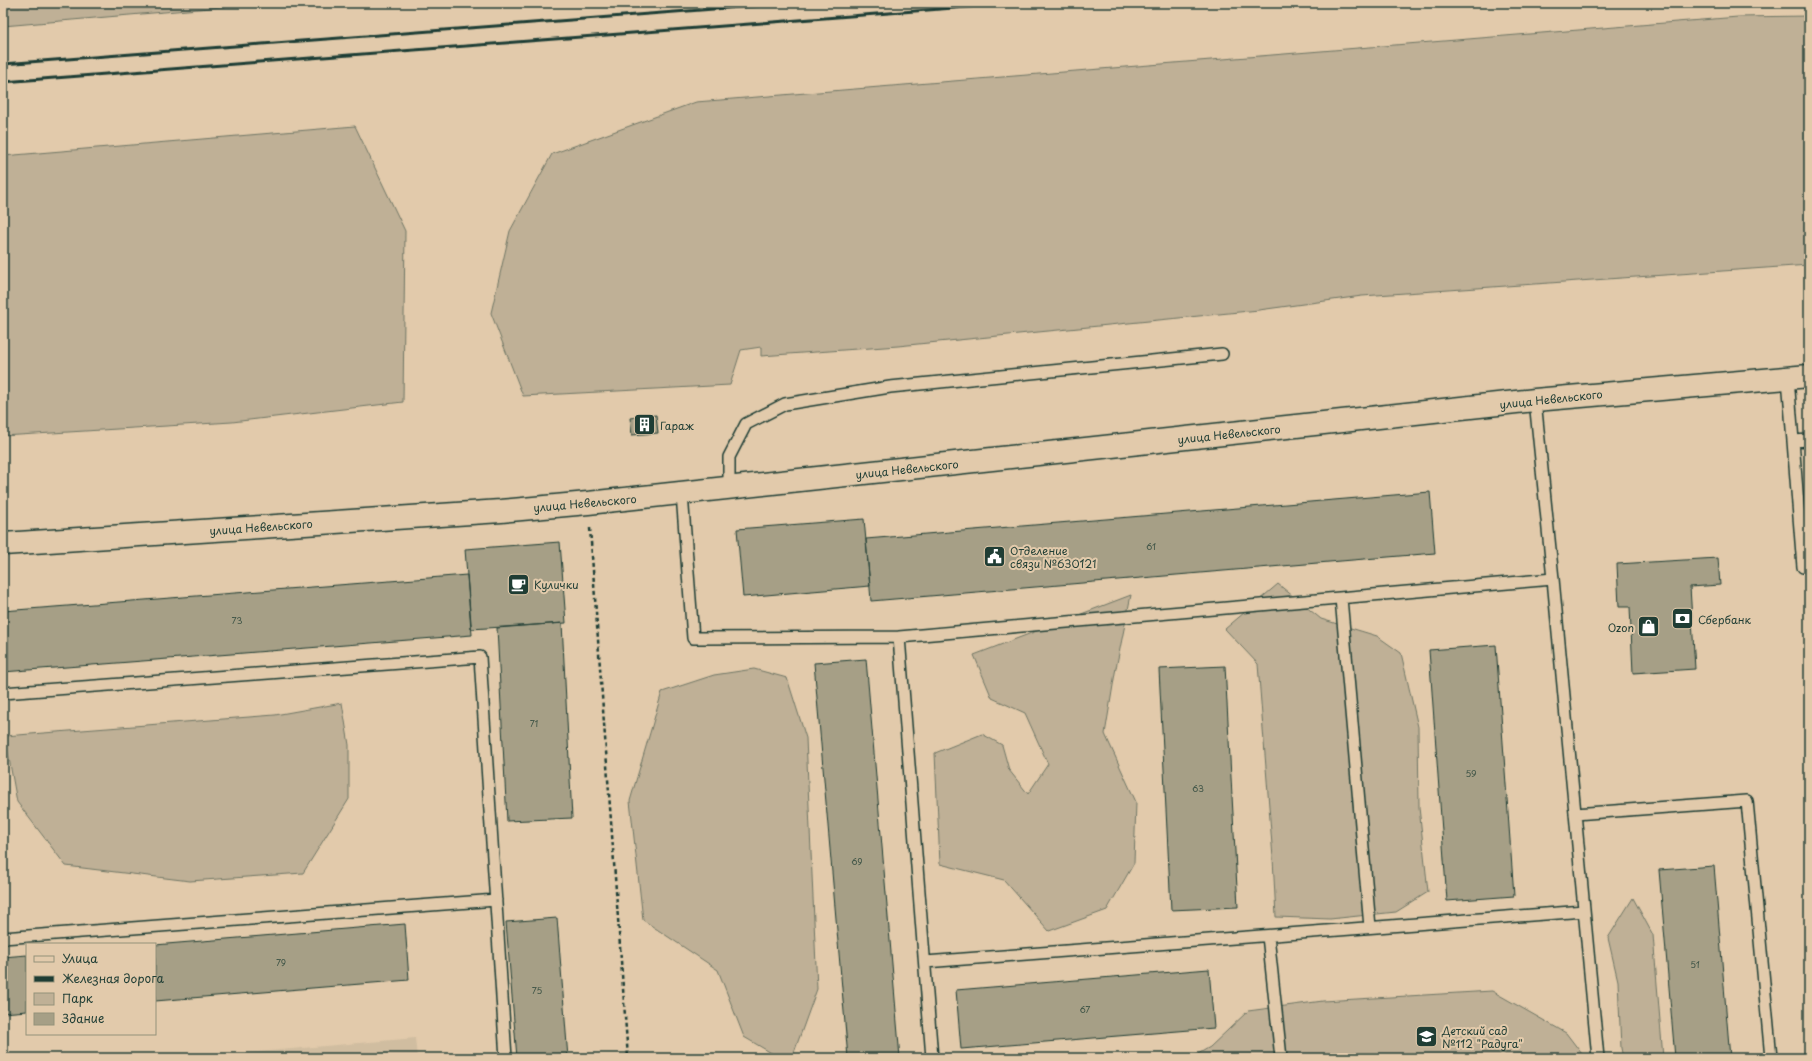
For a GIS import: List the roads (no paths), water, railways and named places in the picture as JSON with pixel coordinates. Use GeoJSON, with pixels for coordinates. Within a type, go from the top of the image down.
{"type":"FeatureCollection","features":[{"type":"Feature","properties":{"kind":"street","name":"улица Невельского"},"geometry":{"type":"LineString","coordinates":[[3,544],[493,511],[588,503],[682,494],[1535,400],[1799,377]]}},
{"type":"Feature","properties":{"kind":"lane"},"geometry":{"type":"LineString","coordinates":[[729,488],[729,456],[746,424],[785,404],[890,387],[1222,354]]}},
{"type":"Feature","properties":{"kind":"lane"},"geometry":{"type":"LineString","coordinates":[[1799,377],[1793,441],[1802,567],[1809,566]]}},
{"type":"Feature","properties":{"kind":"lane"},"geometry":{"type":"LineString","coordinates":[[1535,400],[1598,1058]]}},
{"type":"Feature","properties":{"kind":"lane"},"geometry":{"type":"LineString","coordinates":[[1793,441],[1809,440]]}},
{"type":"Feature","properties":{"kind":"lane"},"geometry":{"type":"LineString","coordinates":[[682,494],[693,638],[899,637],[1553,579]]}},
{"type":"Feature","properties":{"kind":"lane"},"geometry":{"type":"LineString","coordinates":[[1341,598],[1370,927]]}},
{"type":"Feature","properties":{"kind":"lane"},"geometry":{"type":"LineString","coordinates":[[899,637],[932,1058]]}},
{"type":"Feature","properties":{"kind":"lane"},"geometry":{"type":"LineString","coordinates":[[3,693],[480,657],[506,1058]]}},
{"type":"Feature","properties":{"kind":"lane"},"geometry":{"type":"LineString","coordinates":[[1575,814],[1747,800],[1772,1058]]}},
{"type":"Feature","properties":{"kind":"lane"},"geometry":{"type":"LineString","coordinates":[[3,938],[496,900]]}},
{"type":"Feature","properties":{"kind":"lane"},"geometry":{"type":"LineString","coordinates":[[925,962],[1584,911]]}},
{"type":"Feature","properties":{"kind":"lane"},"geometry":{"type":"LineString","coordinates":[[1268,936],[1281,1058]]}},
{"type":"Feature","properties":{"kind":"railway"},"geometry":{"type":"LineString","coordinates":[[3,64],[792,3]]}},
{"type":"Feature","properties":{"kind":"railway"},"geometry":{"type":"LineString","coordinates":[[3,82],[1018,3]]}},
{"type":"Feature","properties":{"kind":"place","name":"Гараж"},"geometry":{"type":"Point","coordinates":[644,425]}},
{"type":"Feature","properties":{"kind":"place","name":"Отделение связи №630121"},"geometry":{"type":"Point","coordinates":[995,556]}},
{"type":"Feature","properties":{"kind":"place","name":"Кулички"},"geometry":{"type":"Point","coordinates":[518,584]}},
{"type":"Feature","properties":{"kind":"place","name":"Сбербанк"},"geometry":{"type":"Point","coordinates":[1683,619]}},
{"type":"Feature","properties":{"kind":"place","name":"Ozon"},"geometry":{"type":"Point","coordinates":[1649,627]}},
{"type":"Feature","properties":{"kind":"place","name":"Детский сад №112 \"Радуга\""},"geometry":{"type":"Point","coordinates":[1427,1036]}}]}
